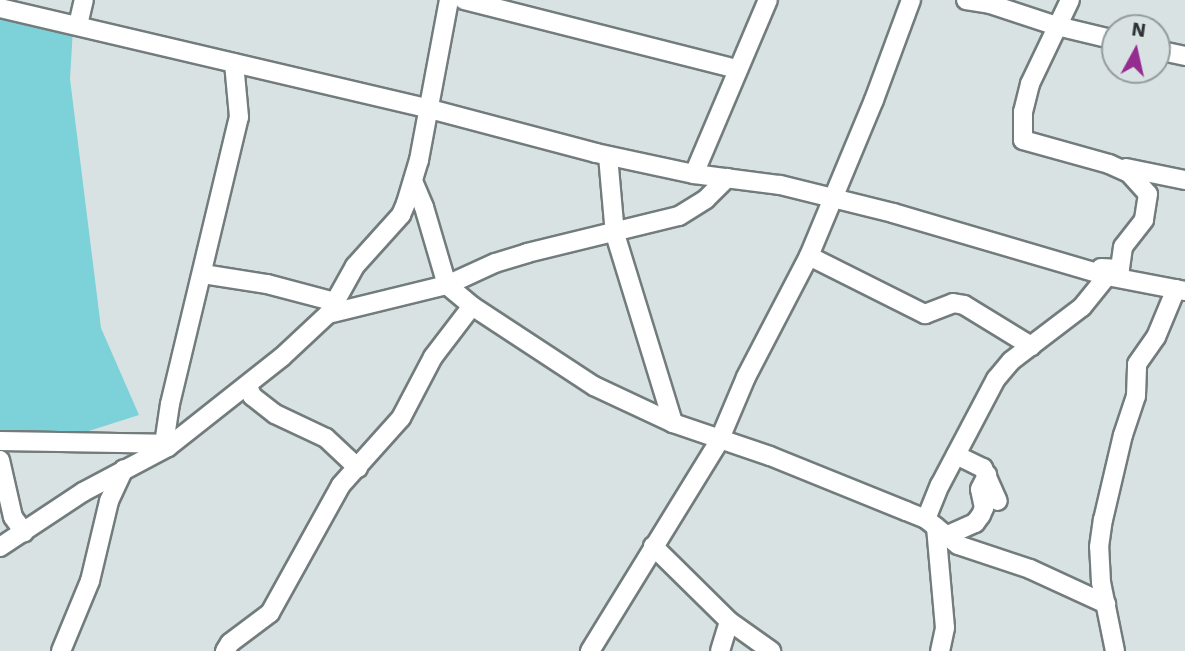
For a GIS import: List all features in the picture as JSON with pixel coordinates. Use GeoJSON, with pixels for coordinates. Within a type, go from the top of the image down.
{"type":"FeatureCollection","features":[{"type":"Feature","properties":{"kind":"street"},"geometry":{"type":"LineString","coordinates":[[78,25],[84,0]]}},
{"type":"Feature","properties":{"kind":"street"},"geometry":{"type":"LineString","coordinates":[[0,547],[83,492],[166,446],[248,386],[332,308],[355,266],[401,215],[413,181],[430,109],[449,0]]}},
{"type":"Feature","properties":{"kind":"street"},"geometry":{"type":"LineString","coordinates":[[464,0],[736,69]]}},
{"type":"Feature","properties":{"kind":"street"},"geometry":{"type":"LineString","coordinates":[[694,174],[736,69],[768,0]]}},
{"type":"Feature","properties":{"kind":"street"},"geometry":{"type":"LineString","coordinates":[[590,651],[719,442],[746,377],[809,256],[874,100],[911,0]]}},
{"type":"Feature","properties":{"kind":"street"},"geometry":{"type":"LineString","coordinates":[[966,0],[990,4],[1057,26],[1101,37]]}},
{"type":"Feature","properties":{"kind":"street"},"geometry":{"type":"LineString","coordinates":[[1070,0],[1030,84],[1023,112],[1023,140],[1109,164],[1185,180]]}},
{"type":"Feature","properties":{"kind":"street"},"geometry":{"type":"LineString","coordinates":[[0,8],[430,109],[608,156],[694,174],[780,185],[1107,276],[1181,290],[1156,337],[1137,364],[1136,396],[1123,435],[1099,547],[1115,651]]}},
{"type":"Feature","properties":{"kind":"street"},"geometry":{"type":"LineString","coordinates":[[166,446],[239,117],[234,63]]}},
{"type":"Feature","properties":{"kind":"street"},"geometry":{"type":"LineString","coordinates":[[608,156],[615,234],[673,423]]}},
{"type":"Feature","properties":{"kind":"street"},"geometry":{"type":"LineString","coordinates":[[1078,266],[1120,269],[1124,247],[1144,220],[1148,194],[1129,173],[1109,164]]}},
{"type":"Feature","properties":{"kind":"street"},"geometry":{"type":"LineString","coordinates":[[203,274],[267,284],[332,308],[447,285],[495,263],[680,216],[706,200],[727,178]]}},
{"type":"Feature","properties":{"kind":"street"},"geometry":{"type":"LineString","coordinates":[[413,181],[424,207],[447,285],[472,306],[594,386],[719,442],[770,456],[937,527],[958,545],[1030,569],[1106,604]]}},
{"type":"Feature","properties":{"kind":"street"},"geometry":{"type":"LineString","coordinates":[[809,256],[925,314],[953,303],[964,305],[1031,346]]}},
{"type":"Feature","properties":{"kind":"street"},"geometry":{"type":"LineString","coordinates":[[940,651],[945,628],[937,527],[956,455],[996,379],[1011,361],[1082,307],[1107,276]]}},
{"type":"Feature","properties":{"kind":"street"},"geometry":{"type":"LineString","coordinates":[[225,651],[230,643],[270,613],[341,485],[401,418],[433,357],[472,306]]}},
{"type":"Feature","properties":{"kind":"street"},"geometry":{"type":"LineString","coordinates":[[248,386],[252,396],[275,414],[326,438],[358,468]]}},
{"type":"Feature","properties":{"kind":"street"},"geometry":{"type":"LineString","coordinates":[[0,442],[166,446]]}},
{"type":"Feature","properties":{"kind":"street"},"geometry":{"type":"LineString","coordinates":[[956,455],[983,468],[998,501]]}},
{"type":"Feature","properties":{"kind":"street"},"geometry":{"type":"LineString","coordinates":[[0,460],[4,494],[13,517],[24,532]]}},
{"type":"Feature","properties":{"kind":"street"},"geometry":{"type":"LineString","coordinates":[[61,651],[90,581],[109,501],[124,469]]}},
{"type":"Feature","properties":{"kind":"street"},"geometry":{"type":"LineString","coordinates":[[937,527],[975,523],[984,509],[980,489],[987,475]]}},
{"type":"Feature","properties":{"kind":"street"},"geometry":{"type":"LineString","coordinates":[[653,546],[729,621],[771,651]]}},
{"type":"Feature","properties":{"kind":"street"},"geometry":{"type":"LineString","coordinates":[[720,651],[729,621]]}},
{"type":"Feature","properties":{"kind":"shaded area"},"geometry":{"type":"Polygon","coordinates":[[[0,16],[73,28],[70,79],[101,328],[139,415],[48,444],[0,443],[0,16]]]}}]}
